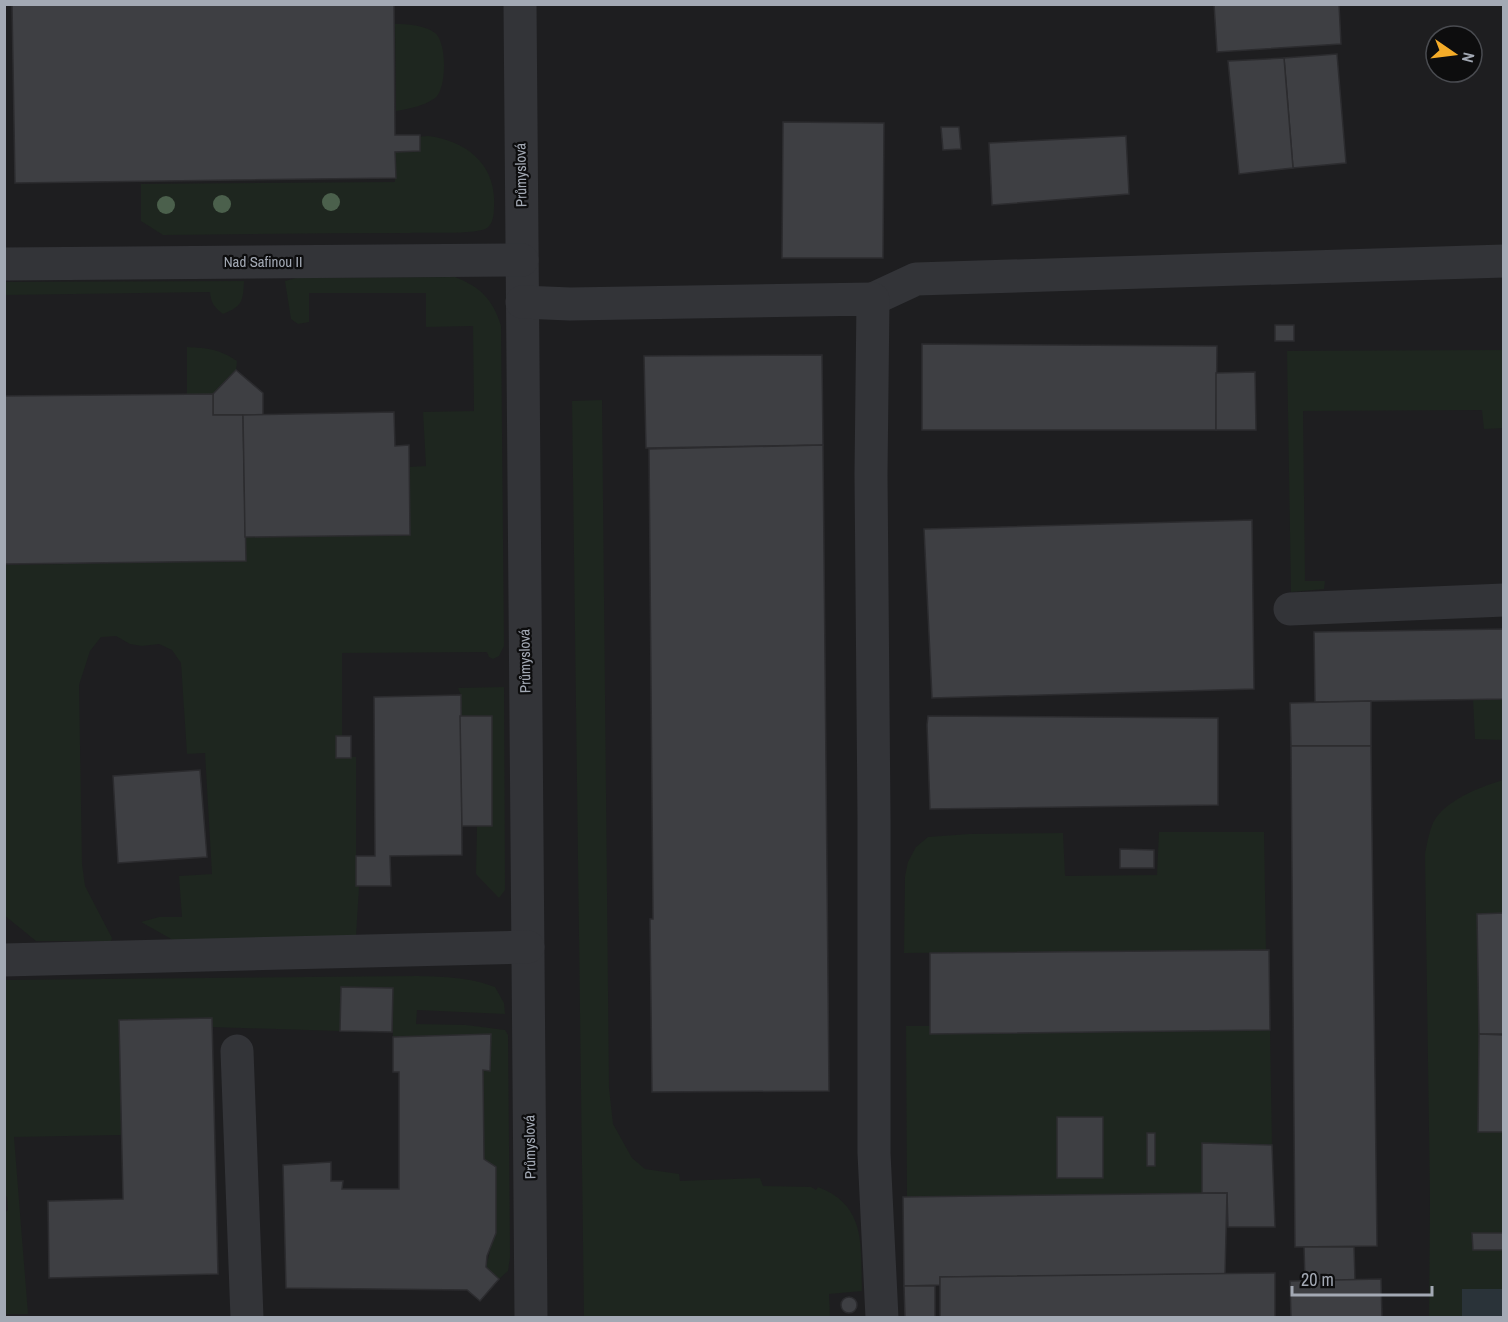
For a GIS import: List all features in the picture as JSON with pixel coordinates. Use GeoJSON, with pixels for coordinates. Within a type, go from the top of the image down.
{"type":"FeatureCollection","features":[{"type":"Feature","properties":{"kind":"street","name":"Průmyslová"},"geometry":{"type":"LineString","coordinates":[[520,4],[531,1317]]}},
{"type":"Feature","properties":{"kind":"street","name":"Nad Safinou II"},"geometry":{"type":"LineString","coordinates":[[4,264],[522,260]]}},
{"type":"Feature","properties":{"kind":"street"},"geometry":{"type":"LineString","coordinates":[[522,302],[570,304],[873,299],[916,279],[1503,261]]}},
{"type":"Feature","properties":{"kind":"street"},"geometry":{"type":"LineString","coordinates":[[873,299],[871,474],[874,1153],[882,1317]]}},
{"type":"Feature","properties":{"kind":"street"},"geometry":{"type":"LineString","coordinates":[[1290,609],[1503,600]]}},
{"type":"Feature","properties":{"kind":"street"},"geometry":{"type":"LineString","coordinates":[[4,960],[528,947]]}},
{"type":"Feature","properties":{"kind":"street"},"geometry":{"type":"LineString","coordinates":[[237,1051],[247,1317]]}},
{"type":"Feature","properties":{"kind":"shaded area"},"geometry":{"type":"Polygon","coordinates":[[[5,5],[1503,5],[1503,1317],[5,1318],[5,5]]]}},
{"type":"Feature","properties":{"kind":"shaded area"},"geometry":{"type":"Polygon","coordinates":[[[395,24],[421,27],[435,33],[442,46],[444,66],[442,85],[435,98],[421,105],[396,111],[395,24]]]}},
{"type":"Feature","properties":{"kind":"shaded area"},"geometry":{"type":"Polygon","coordinates":[[[428,136],[455,143],[477,158],[485,167],[494,192],[493,216],[487,228],[472,232],[450,233],[163,235],[141,221],[141,184],[395,182],[395,152],[420,151],[417,137],[428,136]]]}},
{"type":"Feature","properties":{"kind":"shaded area"},"geometry":{"type":"Polygon","coordinates":[[[455,277],[472,285],[490,301],[501,326],[504,646],[499,656],[493,659],[487,652],[342,653],[342,736],[336,736],[336,757],[356,757],[356,856],[359,888],[356,936],[173,940],[141,922],[159,917],[182,917],[179,876],[212,874],[205,753],[187,754],[181,663],[172,650],[159,644],[142,646],[130,644],[116,636],[101,637],[90,651],[79,685],[82,864],[85,886],[112,938],[111,941],[36,941],[4,915],[5,565],[245,561],[245,537],[410,535],[409,467],[426,466],[423,412],[474,411],[473,326],[426,327],[426,293],[309,293],[309,322],[298,324],[291,319],[285,281],[296,278],[455,277]]]}},
{"type":"Feature","properties":{"kind":"shaded area"},"geometry":{"type":"Polygon","coordinates":[[[244,281],[241,302],[223,314],[213,305],[210,292],[5,295],[5,282],[244,281]]]}},
{"type":"Feature","properties":{"kind":"shaded area"},"geometry":{"type":"Polygon","coordinates":[[[187,347],[225,354],[237,361],[236,370],[213,394],[187,394],[187,347]]]}},
{"type":"Feature","properties":{"kind":"shaded area"},"geometry":{"type":"Polygon","coordinates":[[[1503,350],[1503,428],[1484,429],[1482,410],[1303,411],[1305,581],[1325,581],[1324,589],[1291,592],[1287,351],[1503,350]]]}},
{"type":"Feature","properties":{"kind":"shaded area"},"geometry":{"type":"Polygon","coordinates":[[[602,400],[609,1088],[613,1124],[632,1158],[645,1169],[679,1174],[680,1181],[760,1178],[763,1186],[811,1187],[816,1190],[818,1187],[834,1195],[846,1205],[858,1230],[862,1291],[829,1294],[830,1317],[584,1317],[572,401],[602,400]]]}},
{"type":"Feature","properties":{"kind":"shaded area"},"geometry":{"type":"Polygon","coordinates":[[[504,687],[505,890],[499,898],[476,874],[477,826],[492,826],[492,716],[458,716],[461,695],[458,688],[504,687]]]}},
{"type":"Feature","properties":{"kind":"shaded area"},"geometry":{"type":"Polygon","coordinates":[[[1503,698],[1503,740],[1475,739],[1473,699],[1503,698]]]}},
{"type":"Feature","properties":{"kind":"shaded area"},"geometry":{"type":"Polygon","coordinates":[[[1503,780],[1503,1289],[1462,1289],[1462,1317],[1429,1317],[1430,1200],[1425,854],[1433,823],[1446,808],[1464,795],[1503,780]]]}},
{"type":"Feature","properties":{"kind":"shaded area"},"geometry":{"type":"Polygon","coordinates":[[[1159,832],[1264,832],[1266,950],[904,953],[905,877],[908,862],[916,847],[928,837],[1063,833],[1065,876],[1157,875],[1159,832]]]}},
{"type":"Feature","properties":{"kind":"shaded area"},"geometry":{"type":"Polygon","coordinates":[[[418,976],[476,981],[495,987],[504,1003],[505,1014],[417,1010],[416,1024],[466,1025],[505,1030],[508,1035],[510,1257],[508,1271],[499,1279],[486,1267],[494,1235],[496,1167],[484,1159],[483,1070],[490,1070],[491,1035],[393,1037],[393,989],[342,987],[340,1031],[212,1027],[212,1018],[120,1020],[121,1135],[14,1137],[28,1314],[5,1314],[4,1213],[8,1210],[7,1197],[4,1195],[4,980],[418,976]]]}},
{"type":"Feature","properties":{"kind":"shaded area"},"geometry":{"type":"Polygon","coordinates":[[[906,1026],[930,1026],[930,1034],[1270,1030],[1272,1145],[1202,1143],[1202,1193],[907,1197],[906,1026]]]}},
{"type":"Feature","properties":{"kind":"shaded area"},"geometry":{"type":"Polygon","coordinates":[[[1462,1289],[1503,1289],[1503,1317],[1462,1317],[1462,1289]]]}},
{"type":"Feature","properties":{"kind":"building"},"geometry":{"type":"Polygon","coordinates":[[[12,4],[394,4],[395,135],[420,135],[420,151],[395,152],[396,178],[15,183],[12,4]]]}},
{"type":"Feature","properties":{"kind":"building"},"geometry":{"type":"Polygon","coordinates":[[[1214,4],[1339,4],[1341,44],[1217,52],[1214,4]]]}},
{"type":"Feature","properties":{"kind":"building"},"geometry":{"type":"Polygon","coordinates":[[[1337,54],[1346,163],[1293,168],[1284,58],[1337,54]]]}},
{"type":"Feature","properties":{"kind":"building"},"geometry":{"type":"Polygon","coordinates":[[[1284,58],[1293,168],[1239,174],[1228,61],[1284,58]]]}},
{"type":"Feature","properties":{"kind":"building"},"geometry":{"type":"Polygon","coordinates":[[[783,122],[884,123],[883,258],[782,258],[783,122]]]}},
{"type":"Feature","properties":{"kind":"building"},"geometry":{"type":"Polygon","coordinates":[[[941,127],[959,127],[961,149],[943,150],[941,127]]]}},
{"type":"Feature","properties":{"kind":"building"},"geometry":{"type":"Polygon","coordinates":[[[1126,136],[1129,194],[992,205],[989,143],[1126,136]]]}},
{"type":"Feature","properties":{"kind":"building"},"geometry":{"type":"Polygon","coordinates":[[[1275,325],[1294,325],[1294,341],[1275,341],[1275,325]]]}},
{"type":"Feature","properties":{"kind":"building"},"geometry":{"type":"Polygon","coordinates":[[[922,344],[1217,346],[1216,430],[922,430],[922,344]]]}},
{"type":"Feature","properties":{"kind":"building"},"geometry":{"type":"Polygon","coordinates":[[[822,355],[823,445],[646,448],[644,356],[822,355]]]}},
{"type":"Feature","properties":{"kind":"building"},"geometry":{"type":"Polygon","coordinates":[[[236,370],[263,393],[263,415],[213,415],[213,394],[236,370]]]}},
{"type":"Feature","properties":{"kind":"building"},"geometry":{"type":"Polygon","coordinates":[[[1255,372],[1256,430],[1216,430],[1216,373],[1255,372]]]}},
{"type":"Feature","properties":{"kind":"building"},"geometry":{"type":"Polygon","coordinates":[[[213,394],[213,415],[243,415],[246,561],[5,564],[4,396],[213,394]]]}},
{"type":"Feature","properties":{"kind":"building"},"geometry":{"type":"Polygon","coordinates":[[[394,412],[395,446],[409,445],[410,535],[245,537],[243,415],[394,412]]]}},
{"type":"Feature","properties":{"kind":"building"},"geometry":{"type":"Polygon","coordinates":[[[823,445],[829,1091],[652,1092],[650,919],[653,919],[649,449],[823,445]]]}},
{"type":"Feature","properties":{"kind":"building"},"geometry":{"type":"Polygon","coordinates":[[[1252,520],[1254,689],[932,698],[924,529],[1252,520]]]}},
{"type":"Feature","properties":{"kind":"building"},"geometry":{"type":"Polygon","coordinates":[[[1504,629],[1504,699],[1315,702],[1314,632],[1504,629]]]}},
{"type":"Feature","properties":{"kind":"building"},"geometry":{"type":"Polygon","coordinates":[[[461,695],[462,855],[390,856],[391,886],[356,886],[356,856],[375,856],[374,697],[461,695]]]}},
{"type":"Feature","properties":{"kind":"building"},"geometry":{"type":"Polygon","coordinates":[[[1371,701],[1371,746],[1291,746],[1290,703],[1371,701]]]}},
{"type":"Feature","properties":{"kind":"building"},"geometry":{"type":"Polygon","coordinates":[[[460,716],[492,716],[492,826],[462,826],[460,716]]]}},
{"type":"Feature","properties":{"kind":"building"},"geometry":{"type":"Polygon","coordinates":[[[928,716],[1218,718],[1218,805],[930,809],[928,716]]]}},
{"type":"Feature","properties":{"kind":"building"},"geometry":{"type":"Polygon","coordinates":[[[336,736],[351,736],[351,758],[336,758],[336,736]]]}},
{"type":"Feature","properties":{"kind":"building"},"geometry":{"type":"Polygon","coordinates":[[[1291,746],[1371,746],[1377,1246],[1295,1247],[1291,746]]]}},
{"type":"Feature","properties":{"kind":"building"},"geometry":{"type":"Polygon","coordinates":[[[200,770],[207,857],[118,863],[113,776],[200,770]]]}},
{"type":"Feature","properties":{"kind":"building"},"geometry":{"type":"Polygon","coordinates":[[[1120,849],[1154,850],[1154,868],[1120,868],[1120,849]]]}},
{"type":"Feature","properties":{"kind":"building"},"geometry":{"type":"Polygon","coordinates":[[[1504,913],[1504,1034],[1479,1034],[1477,914],[1504,913]]]}},
{"type":"Feature","properties":{"kind":"building"},"geometry":{"type":"Polygon","coordinates":[[[1269,950],[1270,1030],[930,1034],[930,953],[1269,950]]]}},
{"type":"Feature","properties":{"kind":"building"},"geometry":{"type":"Polygon","coordinates":[[[341,987],[393,988],[392,1032],[340,1031],[341,987]]]}},
{"type":"Feature","properties":{"kind":"building"},"geometry":{"type":"Polygon","coordinates":[[[212,1018],[218,1274],[49,1278],[48,1201],[123,1199],[119,1020],[212,1018]]]}},
{"type":"Feature","properties":{"kind":"building"},"geometry":{"type":"Polygon","coordinates":[[[491,1034],[490,1071],[483,1070],[484,1159],[496,1167],[496,1233],[487,1256],[486,1267],[499,1279],[480,1301],[467,1290],[286,1288],[283,1165],[331,1162],[331,1181],[343,1181],[342,1189],[399,1189],[399,1072],[393,1072],[393,1037],[491,1034]]]}},
{"type":"Feature","properties":{"kind":"building"},"geometry":{"type":"Polygon","coordinates":[[[1479,1034],[1504,1035],[1504,1132],[1478,1132],[1479,1034]]]}},
{"type":"Feature","properties":{"kind":"building"},"geometry":{"type":"Polygon","coordinates":[[[1057,1117],[1103,1117],[1103,1178],[1057,1178],[1057,1117]]]}},
{"type":"Feature","properties":{"kind":"building"},"geometry":{"type":"Polygon","coordinates":[[[1147,1133],[1155,1133],[1155,1166],[1147,1166],[1147,1133]]]}},
{"type":"Feature","properties":{"kind":"building"},"geometry":{"type":"Polygon","coordinates":[[[1202,1143],[1272,1145],[1275,1227],[1228,1227],[1227,1193],[1202,1193],[1202,1143]]]}},
{"type":"Feature","properties":{"kind":"building"},"geometry":{"type":"Polygon","coordinates":[[[1227,1193],[1225,1274],[940,1277],[940,1285],[904,1286],[903,1197],[1227,1193]]]}},
{"type":"Feature","properties":{"kind":"building"},"geometry":{"type":"Polygon","coordinates":[[[1472,1233],[1504,1233],[1504,1250],[1473,1250],[1472,1233]]]}},
{"type":"Feature","properties":{"kind":"building"},"geometry":{"type":"Polygon","coordinates":[[[1304,1247],[1354,1247],[1355,1280],[1305,1281],[1304,1247]]]}},
{"type":"Feature","properties":{"kind":"building"},"geometry":{"type":"Polygon","coordinates":[[[1275,1273],[1275,1318],[940,1318],[940,1277],[1275,1273]]]}},
{"type":"Feature","properties":{"kind":"building"},"geometry":{"type":"Polygon","coordinates":[[[1381,1279],[1382,1318],[1291,1318],[1290,1281],[1381,1279]]]}},
{"type":"Feature","properties":{"kind":"building"},"geometry":{"type":"Polygon","coordinates":[[[904,1286],[935,1286],[935,1318],[905,1318],[904,1286]]]}},
{"type":"Feature","properties":{"kind":"building"},"geometry":{"type":"Polygon","coordinates":[[[849,1297],[857,1305],[849,1313],[841,1305],[849,1297]]]}}]}
